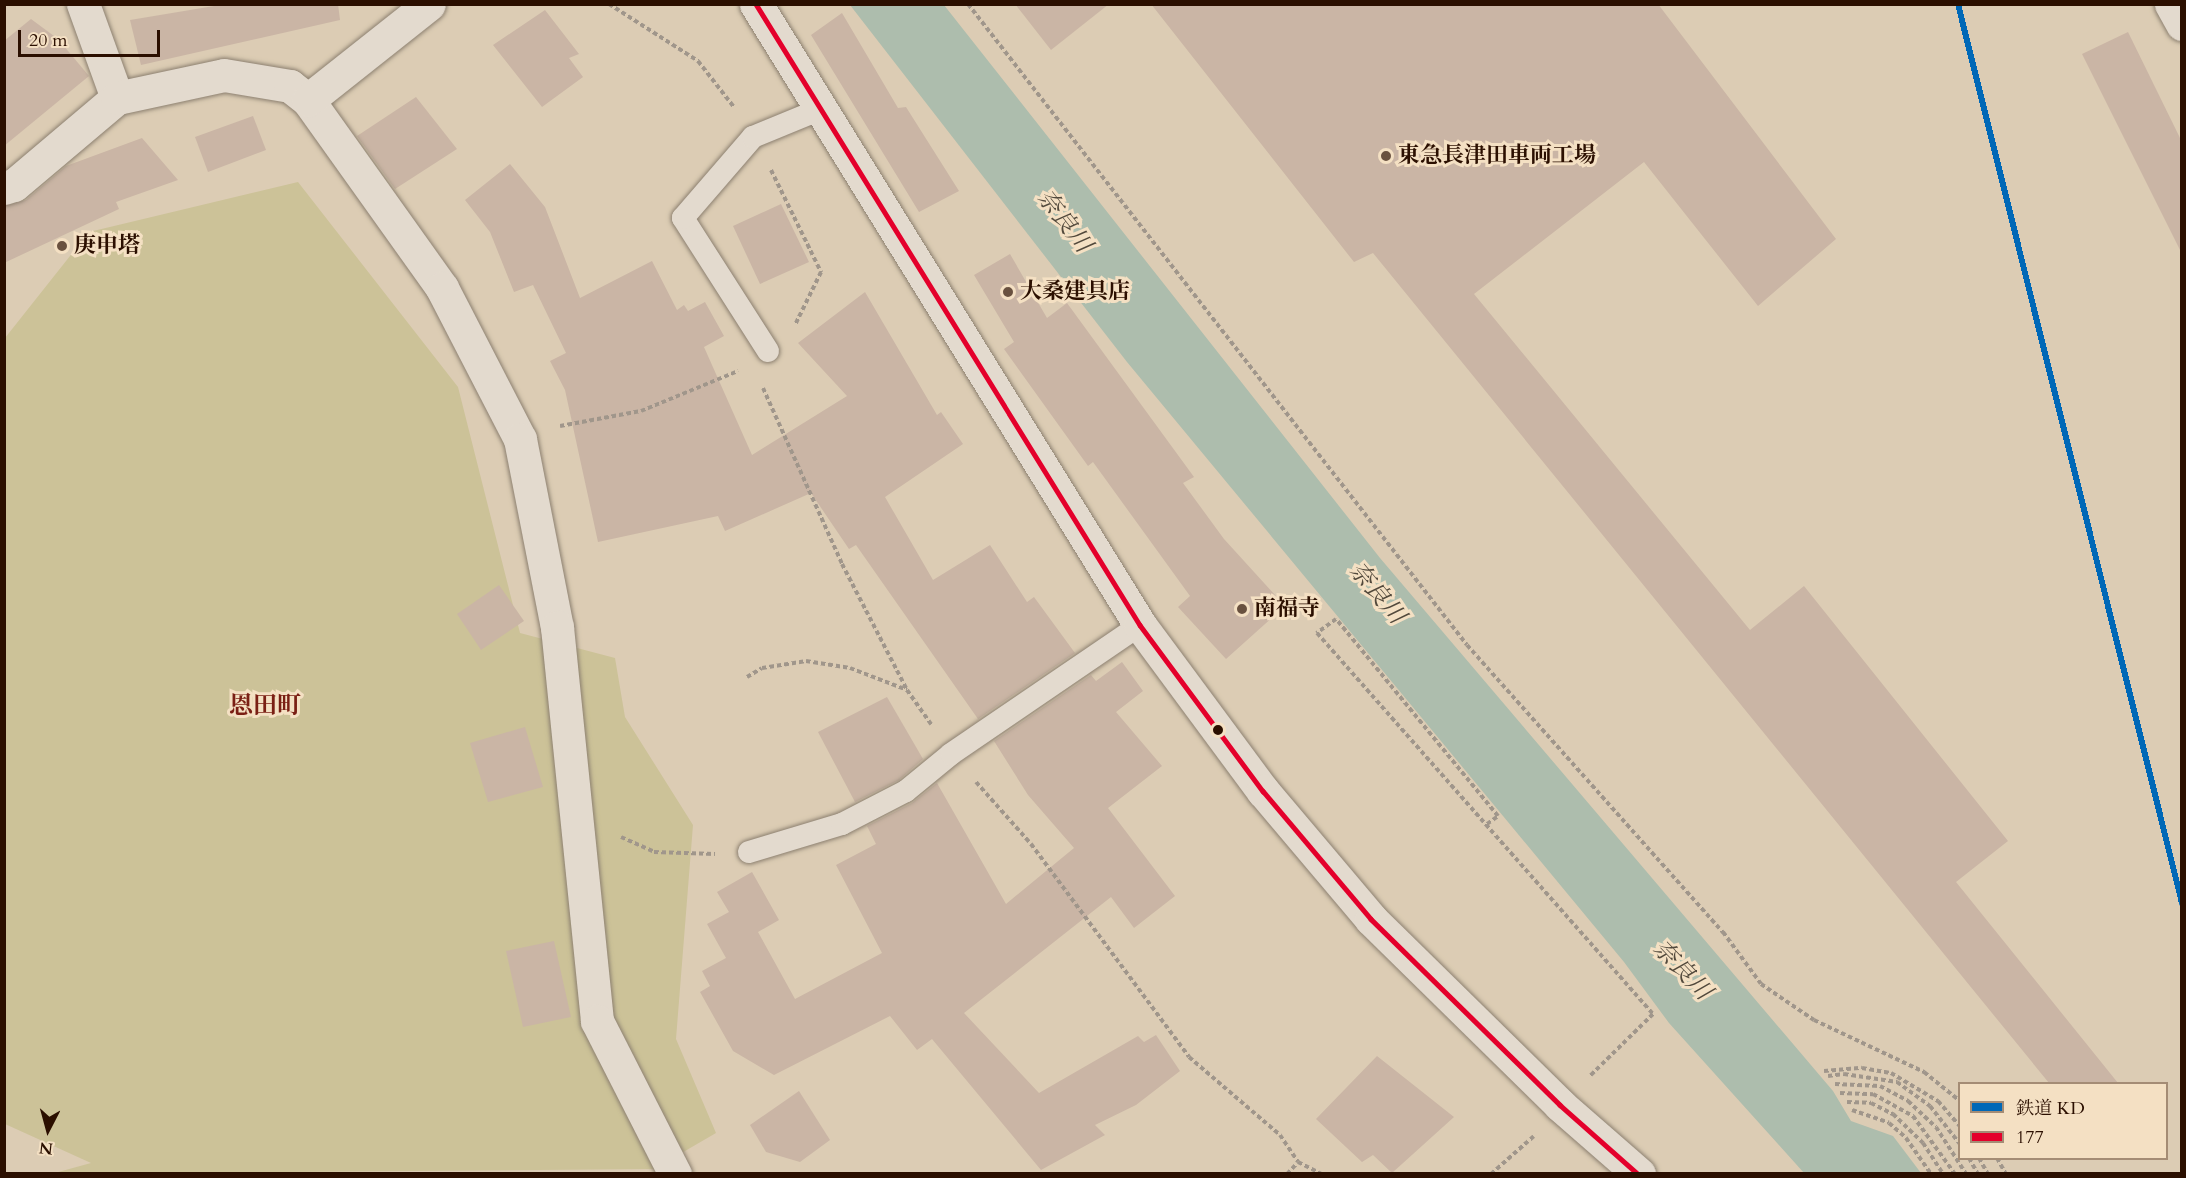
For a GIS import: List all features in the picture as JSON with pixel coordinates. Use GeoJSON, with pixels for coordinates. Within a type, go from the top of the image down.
{"type":"FeatureCollection","features":[{"type":"Feature","properties":{"kind":"street"},"geometry":{"type":"LineString","coordinates":[[83,4],[117,98]]}},
{"type":"Feature","properties":{"kind":"street"},"geometry":{"type":"LineString","coordinates":[[308,100],[429,4]]}},
{"type":"Feature","properties":{"kind":"street"},"geometry":{"type":"LineString","coordinates":[[756,4],[1140,625],[1263,791],[1371,919],[1560,1105],[1639,1173]]}},
{"type":"Feature","properties":{"kind":"street"},"geometry":{"type":"LineString","coordinates":[[2171,4],[2181,24]]}},
{"type":"Feature","properties":{"kind":"street"},"geometry":{"type":"LineString","coordinates":[[4,188],[14,185],[117,98],[224,75],[290,86],[308,100],[442,288],[520,439],[557,627],[577,804],[597,1021],[675,1173]]}},
{"type":"Feature","properties":{"kind":"lane"},"geometry":{"type":"LineString","coordinates":[[760,358],[683,218],[753,138],[821,109]]}},
{"type":"Feature","properties":{"kind":"lane"},"geometry":{"type":"LineString","coordinates":[[748,852],[842,824],[906,791],[951,754],[1140,625]]}},
{"type":"Feature","properties":{"kind":"path"},"geometry":{"type":"LineString","coordinates":[[520,439],[556,427],[641,411],[760,358],[797,323],[820,272],[802,227],[753,138],[698,61],[609,4]]}},
{"type":"Feature","properties":{"kind":"path"},"geometry":{"type":"LineString","coordinates":[[968,4],[1467,645],[1723,932],[1761,984],[1814,1020],[1924,1072],[1958,1100]]}},
{"type":"Feature","properties":{"kind":"path"},"geometry":{"type":"LineString","coordinates":[[760,358],[842,564],[907,690],[951,754],[1031,844],[1189,1058],[1280,1135],[1298,1162],[1322,1173]]}},
{"type":"Feature","properties":{"kind":"path"},"geometry":{"type":"LineString","coordinates":[[1487,824],[1498,816],[1336,619],[1317,633],[1653,1014],[1560,1105]]}},
{"type":"Feature","properties":{"kind":"path"},"geometry":{"type":"LineString","coordinates":[[747,677],[762,668],[806,661],[850,668],[907,690]]}},
{"type":"Feature","properties":{"kind":"path"},"geometry":{"type":"LineString","coordinates":[[577,804],[599,826],[654,852],[748,852]]}},
{"type":"Feature","properties":{"kind":"path"},"geometry":{"type":"LineString","coordinates":[[1824,1071],[1862,1068],[1891,1073],[1938,1101],[1958,1125]]}},
{"type":"Feature","properties":{"kind":"path"},"geometry":{"type":"LineString","coordinates":[[1828,1076],[1844,1074],[1897,1083],[1930,1106],[1958,1143]]}},
{"type":"Feature","properties":{"kind":"path"},"geometry":{"type":"LineString","coordinates":[[1835,1084],[1880,1086],[1908,1101],[1936,1127],[1966,1173]]}},
{"type":"Feature","properties":{"kind":"path"},"geometry":{"type":"LineString","coordinates":[[1840,1093],[1873,1094],[1913,1116],[1955,1173]]}},
{"type":"Feature","properties":{"kind":"path"},"geometry":{"type":"LineString","coordinates":[[1846,1102],[1870,1103],[1893,1114],[1923,1143],[1943,1173]]}},
{"type":"Feature","properties":{"kind":"path"},"geometry":{"type":"LineString","coordinates":[[1852,1110],[1889,1123],[1906,1138],[1931,1173]]}},
{"type":"Feature","properties":{"kind":"path"},"geometry":{"type":"LineString","coordinates":[[1491,1173],[1521,1151]]}},
{"type":"Feature","properties":{"kind":"path"},"geometry":{"type":"LineString","coordinates":[[1970,1160],[1978,1173]]}},
{"type":"Feature","properties":{"kind":"path"},"geometry":{"type":"LineString","coordinates":[[1980,1160],[1988,1173]]}},
{"type":"Feature","properties":{"kind":"path"},"geometry":{"type":"LineString","coordinates":[[1998,1160],[2006,1173]]}},
{"type":"Feature","properties":{"kind":"path"},"geometry":{"type":"LineString","coordinates":[[1287,1173],[1298,1162]]}},
{"type":"Feature","properties":{"kind":"shaded area"},"geometry":{"type":"Polygon","coordinates":[[[298,182],[458,387],[520,633],[615,658],[625,717],[693,825],[676,1039],[716,1133],[654,1169],[51,1174],[91,1163],[5,1124],[5,338],[89,232],[298,182]]]}},
{"type":"Feature","properties":{"kind":"water","name":"奈良川"},"geometry":{"type":"Polygon","coordinates":[[[850,5],[944,5],[1380,558],[1833,1091],[1851,1121],[1893,1136],[1921,1173],[1804,1173],[1669,1023],[1624,962],[1127,362],[850,5]]]}},
{"type":"Feature","properties":{"kind":"building"},"geometry":{"type":"Polygon","coordinates":[[[226,4],[338,4],[340,20],[141,65],[130,20],[226,4]]]}},
{"type":"Feature","properties":{"kind":"building"},"geometry":{"type":"Polygon","coordinates":[[[1015,4],[1109,4],[1051,50],[1015,4]]]}},
{"type":"Feature","properties":{"kind":"building"},"geometry":{"type":"Polygon","coordinates":[[[1151,4],[1658,4],[1836,239],[1758,306],[1644,162],[1474,294],[1750,630],[1804,586],[2008,841],[1956,882],[2117,1082],[2048,1082],[1373,253],[1354,262],[1151,4]]]}},
{"type":"Feature","properties":{"kind":"building"},"geometry":{"type":"Polygon","coordinates":[[[545,10],[579,54],[569,58],[583,77],[542,107],[493,45],[545,10]]]}},
{"type":"Feature","properties":{"kind":"building"},"geometry":{"type":"Polygon","coordinates":[[[842,13],[898,108],[906,107],[959,191],[919,212],[811,35],[842,13]]]}},
{"type":"Feature","properties":{"kind":"building"},"geometry":{"type":"Polygon","coordinates":[[[31,19],[58,39],[89,76],[4,146],[4,41],[31,19]]]}},
{"type":"Feature","properties":{"kind":"building"},"geometry":{"type":"Polygon","coordinates":[[[2128,32],[2181,140],[2181,252],[2082,54],[2128,32]]]}},
{"type":"Feature","properties":{"kind":"building"},"geometry":{"type":"Polygon","coordinates":[[[416,97],[457,149],[395,189],[357,136],[416,97]]]}},
{"type":"Feature","properties":{"kind":"building"},"geometry":{"type":"Polygon","coordinates":[[[253,116],[266,150],[208,172],[195,137],[253,116]]]}},
{"type":"Feature","properties":{"kind":"building"},"geometry":{"type":"Polygon","coordinates":[[[142,138],[178,180],[116,202],[119,209],[4,263],[4,206],[26,200],[66,166],[142,138]]]}},
{"type":"Feature","properties":{"kind":"building"},"geometry":{"type":"Polygon","coordinates":[[[510,164],[545,207],[580,298],[652,261],[677,310],[684,305],[688,311],[705,302],[724,336],[704,347],[752,455],[847,396],[798,343],[865,292],[937,415],[941,412],[963,444],[885,497],[933,580],[990,545],[1027,602],[1034,597],[1075,653],[978,719],[856,545],[849,549],[811,493],[725,531],[718,516],[598,542],[565,390],[550,361],[566,353],[533,285],[514,292],[490,232],[465,200],[510,164]]]}},
{"type":"Feature","properties":{"kind":"building"},"geometry":{"type":"Polygon","coordinates":[[[781,204],[809,262],[760,284],[733,226],[781,204]]]}},
{"type":"Feature","properties":{"kind":"building"},"geometry":{"type":"Polygon","coordinates":[[[1010,254],[1047,318],[1067,303],[1194,477],[1183,483],[1224,539],[1285,606],[1226,659],[1178,607],[1190,596],[1093,462],[1088,466],[1004,349],[1014,342],[974,275],[1010,254]]]}},
{"type":"Feature","properties":{"kind":"building"},"geometry":{"type":"Polygon","coordinates":[[[499,585],[524,621],[481,650],[457,614],[499,585]]]}},
{"type":"Feature","properties":{"kind":"building"},"geometry":{"type":"Polygon","coordinates":[[[1122,662],[1143,691],[1116,712],[1162,766],[1108,808],[1175,896],[1134,928],[1111,897],[964,1013],[1039,1093],[1138,1036],[1144,1042],[1156,1035],[1180,1071],[1136,1105],[1095,1125],[1105,1135],[1041,1170],[932,1039],[917,1050],[890,1016],[774,1075],[733,1051],[700,992],[710,986],[702,971],[726,958],[707,924],[729,912],[717,892],[752,872],[779,920],[758,932],[795,999],[882,953],[836,865],[876,844],[867,826],[912,803],[937,783],[1006,904],[1074,848],[1028,795],[994,741],[1091,675],[1096,681],[1122,662]]]}},
{"type":"Feature","properties":{"kind":"building"},"geometry":{"type":"Polygon","coordinates":[[[887,697],[923,759],[899,780],[855,802],[818,732],[887,697]]]}},
{"type":"Feature","properties":{"kind":"building"},"geometry":{"type":"Polygon","coordinates":[[[525,727],[543,787],[488,802],[470,743],[525,727]]]}},
{"type":"Feature","properties":{"kind":"building"},"geometry":{"type":"Polygon","coordinates":[[[554,941],[571,1017],[523,1027],[506,951],[554,941]]]}},
{"type":"Feature","properties":{"kind":"building"},"geometry":{"type":"Polygon","coordinates":[[[1377,1056],[1454,1117],[1392,1173],[1373,1155],[1362,1162],[1316,1119],[1377,1056]]]}},
{"type":"Feature","properties":{"kind":"building"},"geometry":{"type":"Polygon","coordinates":[[[799,1091],[830,1140],[800,1162],[766,1152],[750,1125],[799,1091]]]}},
{"type":"Feature","properties":{"kind":"rail line","name":"KD"},"geometry":{"type":"LineString","coordinates":[[1958,4],[2182,903]]}},
{"type":"Feature","properties":{"kind":"transit line","name":"177"},"geometry":{"type":"LineString","coordinates":[[756,4],[1140,625],[1263,791],[1371,919],[1560,1105],[1638,1174]]}},
{"type":"Feature","properties":{"kind":"place","name":"東急長津田車両工場"},"geometry":{"type":"Point","coordinates":[1386,156]}},
{"type":"Feature","properties":{"kind":"place","name":"庚申塔"},"geometry":{"type":"Point","coordinates":[62,246]}},
{"type":"Feature","properties":{"kind":"place","name":"大桑建具店"},"geometry":{"type":"Point","coordinates":[1008,292]}},
{"type":"Feature","properties":{"kind":"place","name":"南福寺"},"geometry":{"type":"Point","coordinates":[1242,609]}},
{"type":"Feature","properties":{"kind":"district","name":"恩田町"},"geometry":{"type":"Point","coordinates":[265,706]}}]}
